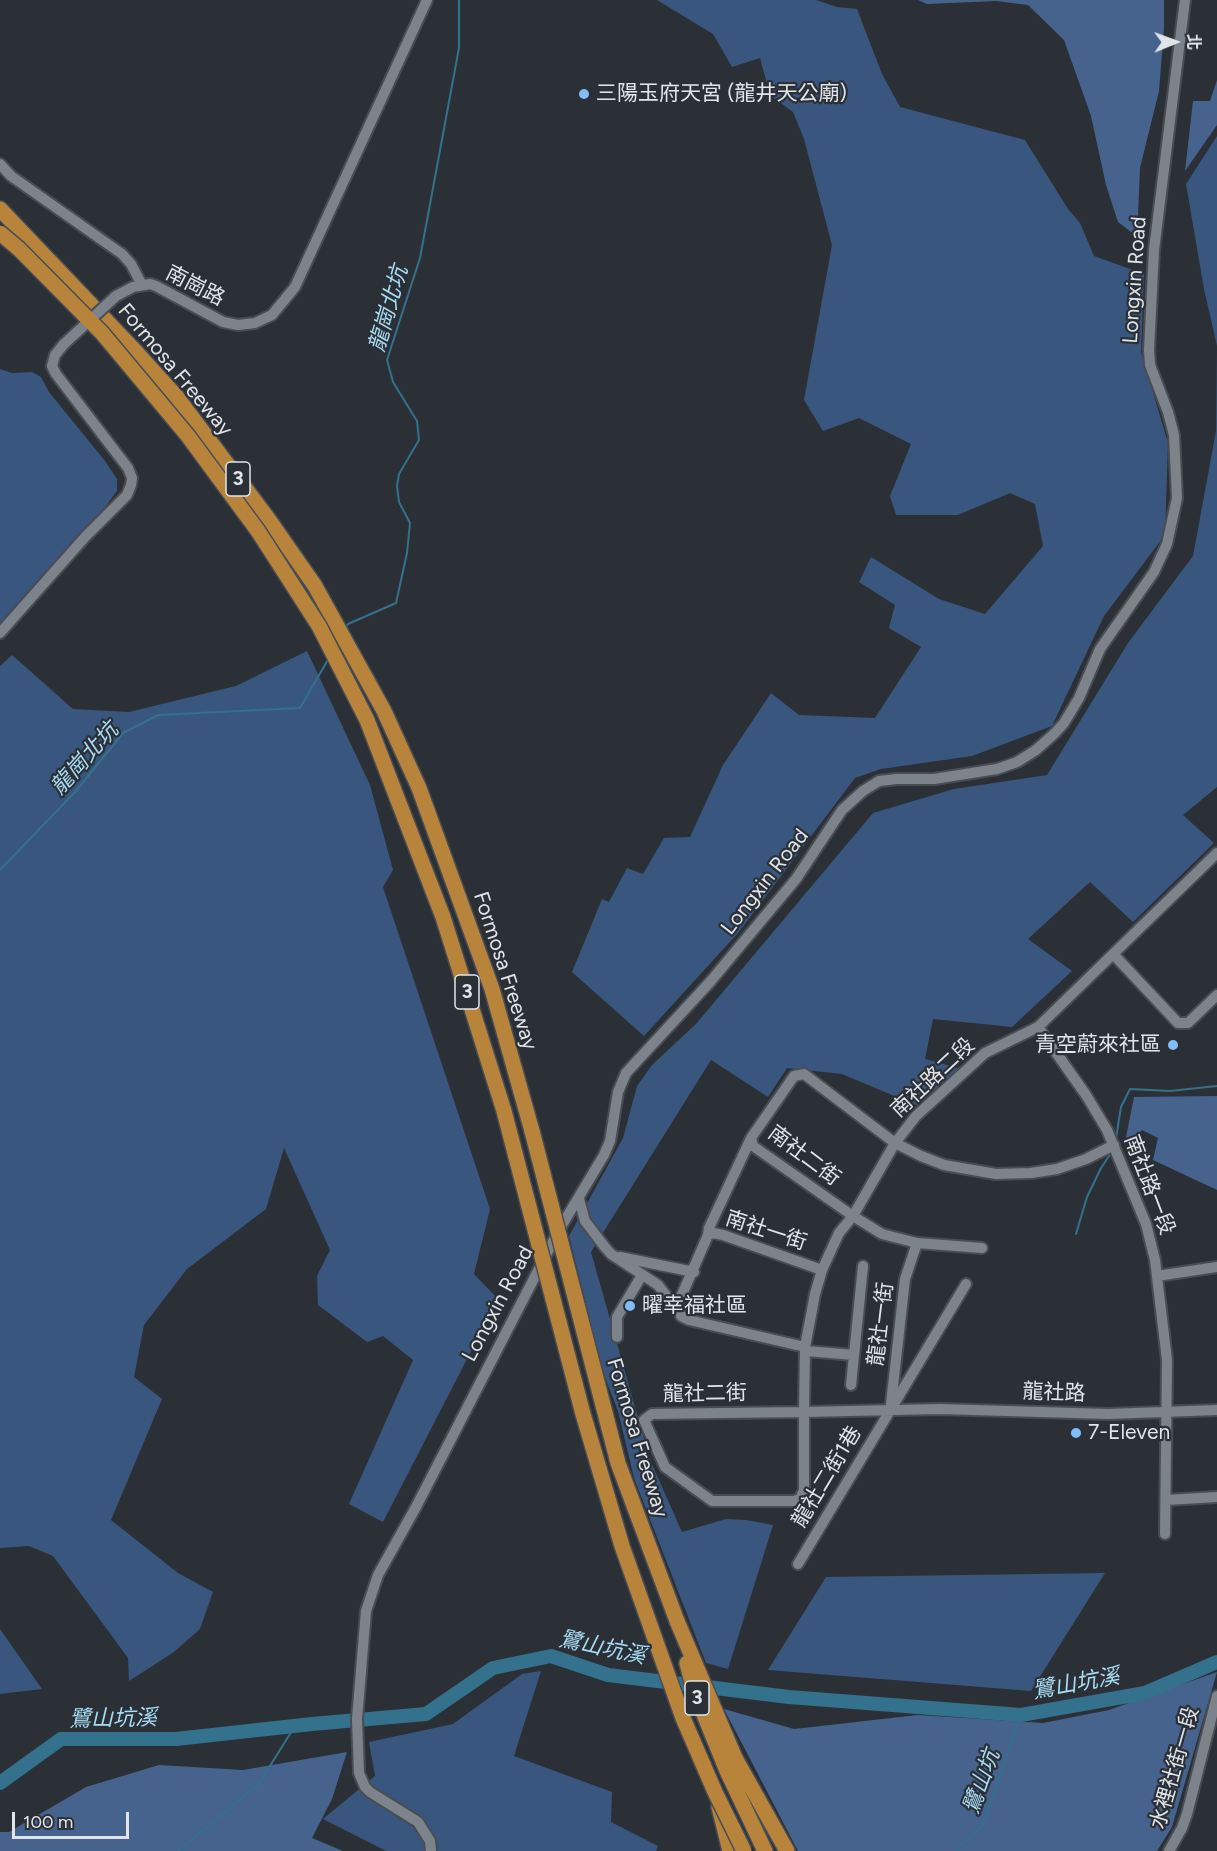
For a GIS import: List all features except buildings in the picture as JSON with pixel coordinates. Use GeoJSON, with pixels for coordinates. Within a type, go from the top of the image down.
{"type":"FeatureCollection","features":[{"type":"Feature","properties":{"kind":"highway","name":"Formosa Freeway"},"geometry":{"type":"LineString","coordinates":[[0,209],[176,396],[269,520],[315,586],[384,711],[419,788],[492,989],[532,1131],[618,1463],[677,1621],[694,1690],[731,1764],[765,1851]]}},
{"type":"Feature","properties":{"kind":"highway","name":"Formosa Freeway"},"geometry":{"type":"LineString","coordinates":[[0,233],[20,249],[102,333],[188,436],[258,531],[313,617],[368,720],[443,917],[504,1111],[583,1414],[622,1545],[683,1718],[744,1851]]}},
{"type":"Feature","properties":{"kind":"highway"},"geometry":{"type":"LineString","coordinates":[[731,1764],[787,1851]]}},
{"type":"Feature","properties":{"kind":"highway"},"geometry":{"type":"LineString","coordinates":[[715,1792],[730,1851]]}},
{"type":"Feature","properties":{"kind":"street","name":"南崗路"},"geometry":{"type":"LineString","coordinates":[[0,633],[85,537],[127,495],[131,485],[132,478],[128,468],[56,374],[52,366],[55,355],[116,296],[142,285],[156,286],[223,322],[238,325],[255,323],[272,315],[295,287],[427,0]]}},
{"type":"Feature","properties":{"kind":"street","name":"Longxin Road"},"geometry":{"type":"LineString","coordinates":[[431,1851],[430,1841],[418,1822],[365,1787],[359,1773],[358,1695],[366,1611],[378,1575],[416,1507],[543,1260],[604,1155],[610,1141],[618,1092],[626,1073],[710,982],[796,879],[842,810],[863,791],[879,781],[934,778],[997,769],[1017,762],[1036,750],[1064,723],[1079,698],[1100,649],[1154,572],[1167,544],[1177,498],[1174,435],[1168,411],[1150,365],[1149,350],[1154,250],[1185,0]]}},
{"type":"Feature","properties":{"kind":"street"},"geometry":{"type":"LineString","coordinates":[[0,164],[11,176],[122,254],[131,264],[142,285]]}},
{"type":"Feature","properties":{"kind":"street","name":"南社路二段"},"geometry":{"type":"LineString","coordinates":[[804,1412],[806,1349],[815,1294],[822,1270],[839,1233],[853,1216],[895,1143],[916,1116],[985,1053],[1038,1027],[1217,853]]}},
{"type":"Feature","properties":{"kind":"street"},"geometry":{"type":"LineString","coordinates":[[1114,955],[1178,1023],[1188,1023],[1217,995]]}},
{"type":"Feature","properties":{"kind":"street","name":"南社路一段"},"geometry":{"type":"LineString","coordinates":[[1038,1027],[1086,1095],[1107,1130],[1146,1224],[1157,1276],[1167,1359],[1165,1534]]}},
{"type":"Feature","properties":{"kind":"street","name":"南社二街"},"geometry":{"type":"LineString","coordinates":[[982,1248],[917,1244],[882,1234],[753,1146],[751,1138],[794,1076],[804,1074],[895,1143],[944,1165],[996,1174],[1031,1173],[1086,1159],[1114,1145]]}},
{"type":"Feature","properties":{"kind":"street"},"geometry":{"type":"LineString","coordinates":[[708,1235],[709,1228],[751,1138]]}},
{"type":"Feature","properties":{"kind":"street"},"geometry":{"type":"LineString","coordinates":[[579,1199],[589,1228],[613,1255],[658,1285],[681,1316],[689,1320],[806,1349],[854,1354]]}},
{"type":"Feature","properties":{"kind":"street","name":"南社一街"},"geometry":{"type":"LineString","coordinates":[[678,1311],[677,1306],[694,1272],[708,1235],[717,1233],[822,1270]]}},
{"type":"Feature","properties":{"kind":"street","name":"龍社一街"},"geometry":{"type":"LineString","coordinates":[[890,1410],[905,1279],[917,1244]]}},
{"type":"Feature","properties":{"kind":"street"},"geometry":{"type":"LineString","coordinates":[[613,1255],[694,1272]]}},
{"type":"Feature","properties":{"kind":"street"},"geometry":{"type":"LineString","coordinates":[[851,1385],[863,1266]]}},
{"type":"Feature","properties":{"kind":"street"},"geometry":{"type":"LineString","coordinates":[[1157,1276],[1217,1267]]}},
{"type":"Feature","properties":{"kind":"street"},"geometry":{"type":"LineString","coordinates":[[617,1337],[617,1317],[642,1275]]}},
{"type":"Feature","properties":{"kind":"street","name":"龍社二街1巷"},"geometry":{"type":"LineString","coordinates":[[798,1564],[966,1284]]}},
{"type":"Feature","properties":{"kind":"street","name":"龍社二街"},"geometry":{"type":"LineString","coordinates":[[804,1412],[804,1490],[800,1498],[794,1501],[712,1501],[665,1467],[644,1420],[652,1414],[890,1410]]}},
{"type":"Feature","properties":{"kind":"street","name":"龍社路"},"geometry":{"type":"LineString","coordinates":[[890,1410],[1022,1411],[1064,1414],[1217,1410]]}},
{"type":"Feature","properties":{"kind":"street"},"geometry":{"type":"LineString","coordinates":[[1166,1500],[1217,1497]]}},
{"type":"Feature","properties":{"kind":"street","name":"水裡社街一段"},"geometry":{"type":"LineString","coordinates":[[1169,1851],[1182,1828],[1217,1696]]}},
{"type":"Feature","properties":{"kind":"shaded area"},"geometry":{"type":"Polygon","coordinates":[[[657,0],[816,0],[837,7],[857,9],[882,74],[900,107],[1025,140],[1068,209],[1080,223],[1094,256],[1144,274],[1141,352],[1168,443],[1165,535],[1104,616],[1052,726],[972,756],[881,769],[855,778],[738,933],[644,1036],[572,972],[602,899],[609,902],[627,868],[643,874],[664,838],[690,837],[723,765],[771,693],[799,715],[875,718],[921,647],[889,628],[895,605],[859,582],[871,557],[939,599],[985,614],[1043,546],[1035,504],[1010,493],[958,515],[896,515],[890,496],[911,444],[859,418],[823,431],[804,400],[832,245],[804,139],[793,112],[770,95],[760,58],[732,67],[713,34],[657,0]]]}},
{"type":"Feature","properties":{"kind":"shaded area"},"geometry":{"type":"Polygon","coordinates":[[[918,0],[1164,0],[1159,91],[1140,168],[1138,215],[1144,242],[1118,222],[1106,185],[1091,116],[1064,40],[1028,5],[996,1],[927,4],[918,0]]]}},
{"type":"Feature","properties":{"kind":"shaded area"},"geometry":{"type":"Polygon","coordinates":[[[1217,80],[1217,125],[1185,171],[1193,101],[1210,101],[1217,80]]]}},
{"type":"Feature","properties":{"kind":"shaded area"},"geometry":{"type":"Polygon","coordinates":[[[1217,136],[1217,346],[1204,289],[1186,184],[1217,136]]]}},
{"type":"Feature","properties":{"kind":"shaded area"},"geometry":{"type":"Polygon","coordinates":[[[1217,346],[1217,787],[1183,815],[1214,843],[1133,922],[1090,882],[1028,939],[1072,971],[1012,1027],[933,1019],[925,1059],[962,1069],[918,1106],[842,1074],[787,1068],[768,1097],[711,1060],[591,1252],[650,1460],[682,1532],[726,1519],[773,1525],[728,1669],[706,1663],[634,1478],[618,1411],[602,1369],[569,1236],[623,1138],[637,1086],[652,1065],[696,1024],[873,813],[954,789],[1047,775],[1128,643],[1193,556],[1216,431],[1217,346]]]}},
{"type":"Feature","properties":{"kind":"shaded area"},"geometry":{"type":"Polygon","coordinates":[[[0,369],[12,373],[32,372],[41,377],[49,392],[117,479],[117,491],[70,554],[0,628],[0,369]]]}},
{"type":"Feature","properties":{"kind":"shaded area"},"geometry":{"type":"Polygon","coordinates":[[[307,651],[370,785],[393,870],[383,887],[490,1209],[474,1274],[498,1299],[383,1522],[349,1504],[413,1360],[383,1336],[367,1342],[318,1305],[317,1276],[330,1250],[284,1148],[266,1209],[187,1269],[144,1325],[134,1377],[162,1399],[111,1520],[178,1573],[213,1592],[200,1629],[174,1652],[129,1681],[128,1658],[53,1556],[29,1546],[0,1548],[0,666],[12,655],[73,709],[129,712],[236,686],[307,651]]]}},
{"type":"Feature","properties":{"kind":"shaded area"},"geometry":{"type":"Polygon","coordinates":[[[1217,1096],[1217,1190],[1153,1160],[1158,1138],[1142,1130],[1132,1147],[1126,1137],[1134,1097],[1217,1096]]]}},
{"type":"Feature","properties":{"kind":"shaded area"},"geometry":{"type":"Polygon","coordinates":[[[1105,1573],[1031,1691],[768,1670],[826,1577],[1105,1573]]]}},
{"type":"Feature","properties":{"kind":"shaded area"},"geometry":{"type":"Polygon","coordinates":[[[0,1629],[42,1689],[0,1694],[0,1629]]]}},
{"type":"Feature","properties":{"kind":"shaded area"},"geometry":{"type":"Polygon","coordinates":[[[541,1671],[514,1756],[612,1792],[611,1822],[658,1846],[656,1851],[386,1851],[323,1819],[375,1776],[369,1742],[453,1724],[522,1674],[541,1671]]]}},
{"type":"Feature","properties":{"kind":"shaded area"},"geometry":{"type":"Polygon","coordinates":[[[1217,1672],[1172,1827],[1157,1851],[798,1851],[724,1709],[794,1729],[918,1715],[1043,1723],[1109,1710],[1217,1672]]]}},
{"type":"Feature","properties":{"kind":"shaded area"},"geometry":{"type":"Polygon","coordinates":[[[347,1752],[332,1799],[312,1838],[343,1851],[0,1851],[0,1832],[9,1832],[86,1787],[159,1765],[243,1770],[347,1752]]]}},
{"type":"Feature","properties":{"kind":"waterway","name":"龍崗北坑"},"geometry":{"type":"LineString","coordinates":[[345,629],[348,624],[396,603],[407,553],[410,523],[399,502],[397,486],[399,474],[419,440],[417,421],[393,382],[387,360],[420,258],[459,48],[459,0]]}},
{"type":"Feature","properties":{"kind":"waterway","name":"龍崗北坑"},"geometry":{"type":"LineString","coordinates":[[0,870],[76,791],[123,733],[158,715],[300,708],[329,658]]}},
{"type":"Feature","properties":{"kind":"waterway"},"geometry":{"type":"LineString","coordinates":[[1116,1138],[1121,1107],[1130,1089],[1170,1091],[1217,1086]]}},
{"type":"Feature","properties":{"kind":"waterway"},"geometry":{"type":"LineString","coordinates":[[1076,1234],[1087,1197],[1111,1153]]}},
{"type":"Feature","properties":{"kind":"waterway","name":"鷺山坑溪"},"geometry":{"type":"LineString","coordinates":[[0,1783],[61,1739],[176,1739],[426,1714],[493,1668],[551,1656],[608,1675],[789,1697],[1021,1715],[1145,1693],[1217,1662]]}},
{"type":"Feature","properties":{"kind":"waterway","name":"鷺山坑"},"geometry":{"type":"LineString","coordinates":[[958,1851],[959,1847],[982,1826],[1021,1715]]}},
{"type":"Feature","properties":{"kind":"waterway","name":"鷺山坑"},"geometry":{"type":"LineString","coordinates":[[178,1851],[258,1785],[295,1726]]}},
{"type":"Feature","properties":{"kind":"place","name":"三陽玉府天宮 (龍井天公廟)"},"geometry":{"type":"Point","coordinates":[584,94]}},
{"type":"Feature","properties":{"kind":"place","name":"青空蔚來社區"},"geometry":{"type":"Point","coordinates":[1173,1045]}},
{"type":"Feature","properties":{"kind":"place","name":"曜幸福社區"},"geometry":{"type":"Point","coordinates":[630,1306]}},
{"type":"Feature","properties":{"kind":"place","name":"7-Eleven"},"geometry":{"type":"Point","coordinates":[1076,1433]}}]}
